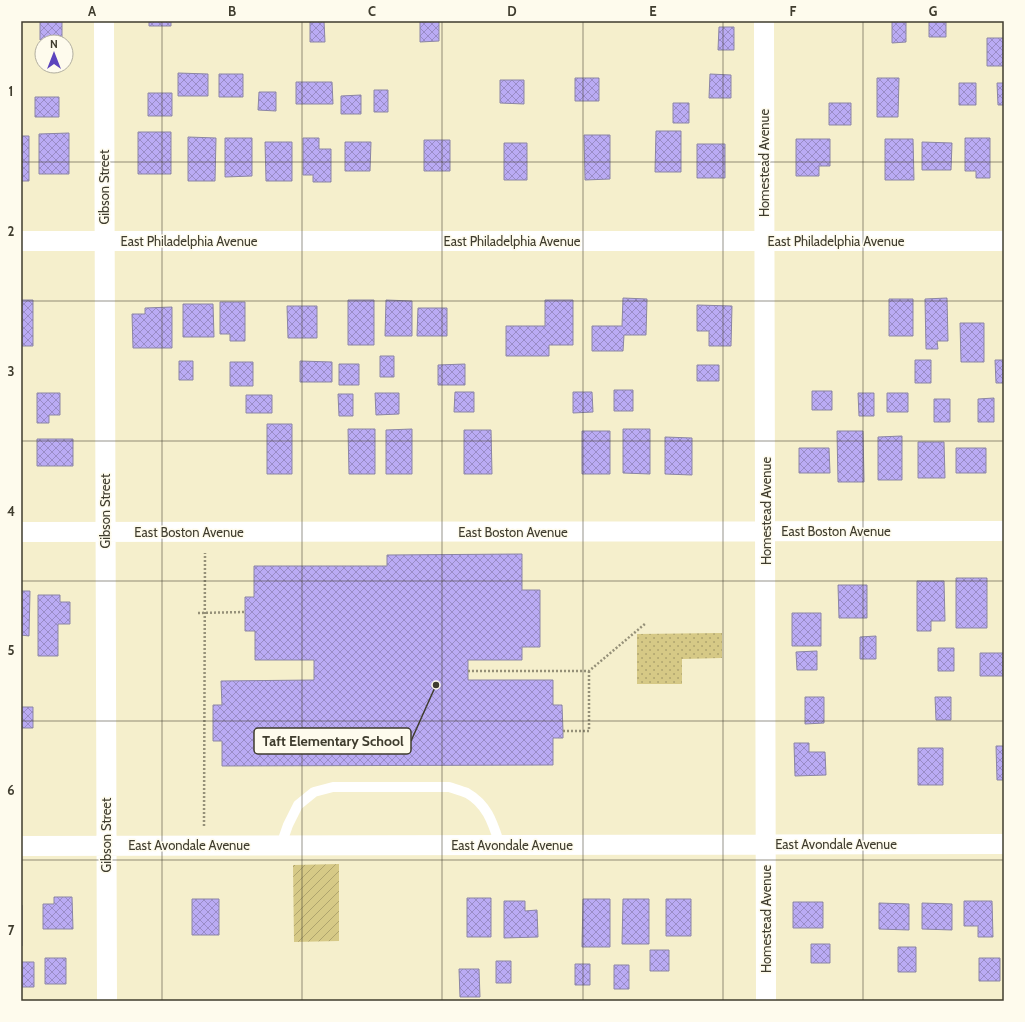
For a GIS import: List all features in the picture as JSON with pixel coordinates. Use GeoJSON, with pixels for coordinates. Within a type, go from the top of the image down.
{"type":"FeatureCollection","features":[{"type":"Feature","properties":{"kind":"street","name":"Gibson Street"},"geometry":{"type":"LineString","coordinates":[[104,21],[107,1001]]}},
{"type":"Feature","properties":{"kind":"street","name":"Homestead Avenue"},"geometry":{"type":"LineString","coordinates":[[764,21],[766,1001]]}},
{"type":"Feature","properties":{"kind":"street","name":"East Philadelphia Avenue"},"geometry":{"type":"LineString","coordinates":[[21,241],[1004,241]]}},
{"type":"Feature","properties":{"kind":"street","name":"East Boston Avenue"},"geometry":{"type":"LineString","coordinates":[[21,532],[1004,531]]}},
{"type":"Feature","properties":{"kind":"street","name":"East Avondale Avenue"},"geometry":{"type":"LineString","coordinates":[[21,846],[1004,844]]}},
{"type":"Feature","properties":{"kind":"lane"},"geometry":{"type":"LineString","coordinates":[[281,845],[288,825],[298,805],[314,792],[333,787],[449,787],[467,794],[481,804],[491,819],[500,845]]}},
{"type":"Feature","properties":{"kind":"path"},"geometry":{"type":"LineString","coordinates":[[204,532],[204,845]]}},
{"type":"Feature","properties":{"kind":"path"},"geometry":{"type":"LineString","coordinates":[[198,613],[245,612]]}},
{"type":"Feature","properties":{"kind":"path"},"geometry":{"type":"LineString","coordinates":[[468,671],[589,671],[646,623]]}},
{"type":"Feature","properties":{"kind":"path"},"geometry":{"type":"LineString","coordinates":[[563,731],[589,731],[589,671]]}},
{"type":"Feature","properties":{"kind":"shaded area"},"geometry":{"type":"Polygon","coordinates":[[[722,633],[722,658],[682,659],[682,684],[637,684],[637,634],[722,633]]]}},
{"type":"Feature","properties":{"kind":"shaded area"},"geometry":{"type":"Polygon","coordinates":[[[339,864],[339,941],[294,942],[293,865],[339,864]]]}},
{"type":"Feature","properties":{"kind":"building"},"geometry":{"type":"Polygon","coordinates":[[[40,21],[62,21],[62,34],[40,34],[40,21]]]}},
{"type":"Feature","properties":{"kind":"building"},"geometry":{"type":"Polygon","coordinates":[[[149,21],[171,21],[171,26],[149,26],[149,21]]]}},
{"type":"Feature","properties":{"kind":"building"},"geometry":{"type":"Polygon","coordinates":[[[310,21],[324,21],[325,42],[310,42],[310,21]]]}},
{"type":"Feature","properties":{"kind":"building"},"geometry":{"type":"Polygon","coordinates":[[[420,21],[439,21],[439,41],[420,42],[420,21]]]}},
{"type":"Feature","properties":{"kind":"building"},"geometry":{"type":"Polygon","coordinates":[[[892,21],[906,21],[906,42],[892,43],[892,21]]]}},
{"type":"Feature","properties":{"kind":"building"},"geometry":{"type":"Polygon","coordinates":[[[929,21],[946,21],[946,37],[929,37],[929,21]]]}},
{"type":"Feature","properties":{"kind":"building"},"geometry":{"type":"Polygon","coordinates":[[[719,27],[734,27],[734,50],[718,50],[719,27]]]}},
{"type":"Feature","properties":{"kind":"building"},"geometry":{"type":"Polygon","coordinates":[[[987,38],[1004,38],[1004,66],[987,66],[987,38]]]}},
{"type":"Feature","properties":{"kind":"building"},"geometry":{"type":"Polygon","coordinates":[[[178,73],[208,74],[208,96],[178,96],[178,73]]]}},
{"type":"Feature","properties":{"kind":"building"},"geometry":{"type":"Polygon","coordinates":[[[219,74],[243,74],[243,97],[219,97],[219,74]]]}},
{"type":"Feature","properties":{"kind":"building"},"geometry":{"type":"Polygon","coordinates":[[[710,74],[731,75],[731,98],[709,98],[710,74]]]}},
{"type":"Feature","properties":{"kind":"building"},"geometry":{"type":"Polygon","coordinates":[[[575,78],[599,78],[599,101],[575,101],[575,78]]]}},
{"type":"Feature","properties":{"kind":"building"},"geometry":{"type":"Polygon","coordinates":[[[877,78],[899,78],[898,117],[877,117],[877,78]]]}},
{"type":"Feature","properties":{"kind":"building"},"geometry":{"type":"Polygon","coordinates":[[[500,80],[524,80],[524,104],[500,103],[500,80]]]}},
{"type":"Feature","properties":{"kind":"building"},"geometry":{"type":"Polygon","coordinates":[[[296,82],[332,82],[333,104],[296,104],[296,82]]]}},
{"type":"Feature","properties":{"kind":"building"},"geometry":{"type":"Polygon","coordinates":[[[959,83],[976,83],[976,105],[959,105],[959,83]]]}},
{"type":"Feature","properties":{"kind":"building"},"geometry":{"type":"Polygon","coordinates":[[[997,83],[1004,83],[1004,105],[998,105],[997,83]]]}},
{"type":"Feature","properties":{"kind":"building"},"geometry":{"type":"Polygon","coordinates":[[[374,90],[388,90],[388,112],[374,112],[374,90]]]}},
{"type":"Feature","properties":{"kind":"building"},"geometry":{"type":"Polygon","coordinates":[[[259,92],[276,92],[276,111],[258,110],[259,92]]]}},
{"type":"Feature","properties":{"kind":"building"},"geometry":{"type":"Polygon","coordinates":[[[148,93],[172,93],[172,116],[148,116],[148,93]]]}},
{"type":"Feature","properties":{"kind":"building"},"geometry":{"type":"Polygon","coordinates":[[[361,95],[361,114],[341,114],[341,96],[361,95]]]}},
{"type":"Feature","properties":{"kind":"building"},"geometry":{"type":"Polygon","coordinates":[[[35,97],[59,97],[59,117],[35,117],[35,97]]]}},
{"type":"Feature","properties":{"kind":"building"},"geometry":{"type":"Polygon","coordinates":[[[673,103],[689,103],[689,123],[673,123],[673,103]]]}},
{"type":"Feature","properties":{"kind":"building"},"geometry":{"type":"Polygon","coordinates":[[[829,103],[851,103],[851,125],[829,125],[829,103]]]}},
{"type":"Feature","properties":{"kind":"building"},"geometry":{"type":"Polygon","coordinates":[[[656,131],[681,131],[681,172],[655,172],[656,131]]]}},
{"type":"Feature","properties":{"kind":"building"},"geometry":{"type":"Polygon","coordinates":[[[138,132],[171,132],[171,174],[138,174],[138,132]]]}},
{"type":"Feature","properties":{"kind":"building"},"geometry":{"type":"Polygon","coordinates":[[[69,133],[69,174],[39,174],[39,134],[69,133]]]}},
{"type":"Feature","properties":{"kind":"building"},"geometry":{"type":"Polygon","coordinates":[[[584,135],[610,135],[610,179],[585,180],[584,135]]]}},
{"type":"Feature","properties":{"kind":"building"},"geometry":{"type":"Polygon","coordinates":[[[21,136],[29,136],[29,181],[21,181],[21,136]]]}},
{"type":"Feature","properties":{"kind":"building"},"geometry":{"type":"Polygon","coordinates":[[[188,137],[216,138],[215,181],[188,181],[188,137]]]}},
{"type":"Feature","properties":{"kind":"building"},"geometry":{"type":"Polygon","coordinates":[[[225,138],[252,138],[252,176],[225,177],[225,138]]]}},
{"type":"Feature","properties":{"kind":"building"},"geometry":{"type":"Polygon","coordinates":[[[303,138],[319,138],[319,149],[331,149],[331,182],[313,182],[313,175],[303,175],[303,138]]]}},
{"type":"Feature","properties":{"kind":"building"},"geometry":{"type":"Polygon","coordinates":[[[965,138],[990,138],[990,178],[976,178],[976,171],[965,171],[965,138]]]}},
{"type":"Feature","properties":{"kind":"building"},"geometry":{"type":"Polygon","coordinates":[[[796,139],[830,139],[830,166],[819,166],[819,176],[796,176],[796,139]]]}},
{"type":"Feature","properties":{"kind":"building"},"geometry":{"type":"Polygon","coordinates":[[[885,139],[913,139],[914,180],[885,180],[885,139]]]}},
{"type":"Feature","properties":{"kind":"building"},"geometry":{"type":"Polygon","coordinates":[[[424,140],[450,140],[450,171],[424,171],[424,140]]]}},
{"type":"Feature","properties":{"kind":"building"},"geometry":{"type":"Polygon","coordinates":[[[265,142],[292,142],[292,181],[266,181],[265,142]]]}},
{"type":"Feature","properties":{"kind":"building"},"geometry":{"type":"Polygon","coordinates":[[[345,142],[371,142],[370,171],[345,171],[345,142]]]}},
{"type":"Feature","properties":{"kind":"building"},"geometry":{"type":"Polygon","coordinates":[[[922,142],[952,143],[951,170],[922,170],[922,142]]]}},
{"type":"Feature","properties":{"kind":"building"},"geometry":{"type":"Polygon","coordinates":[[[504,143],[527,143],[527,180],[504,180],[504,143]]]}},
{"type":"Feature","properties":{"kind":"building"},"geometry":{"type":"Polygon","coordinates":[[[697,144],[725,144],[725,178],[697,178],[697,144]]]}},
{"type":"Feature","properties":{"kind":"building"},"geometry":{"type":"Polygon","coordinates":[[[623,298],[647,299],[646,335],[624,335],[623,351],[592,351],[592,326],[622,326],[623,298]]]}},
{"type":"Feature","properties":{"kind":"building"},"geometry":{"type":"Polygon","coordinates":[[[947,298],[948,341],[937,341],[938,349],[926,349],[925,299],[947,298]]]}},
{"type":"Feature","properties":{"kind":"building"},"geometry":{"type":"Polygon","coordinates":[[[889,299],[913,299],[913,336],[889,336],[889,299]]]}},
{"type":"Feature","properties":{"kind":"building"},"geometry":{"type":"Polygon","coordinates":[[[21,300],[33,300],[33,346],[21,346],[21,300]]]}},
{"type":"Feature","properties":{"kind":"building"},"geometry":{"type":"Polygon","coordinates":[[[348,300],[374,300],[374,345],[348,345],[348,300]]]}},
{"type":"Feature","properties":{"kind":"building"},"geometry":{"type":"Polygon","coordinates":[[[386,300],[412,301],[412,336],[385,336],[386,300]]]}},
{"type":"Feature","properties":{"kind":"building"},"geometry":{"type":"Polygon","coordinates":[[[545,300],[573,300],[573,345],[549,345],[549,356],[506,356],[506,326],[545,326],[545,300]]]}},
{"type":"Feature","properties":{"kind":"building"},"geometry":{"type":"Polygon","coordinates":[[[220,302],[245,302],[245,341],[230,341],[230,334],[220,334],[220,302]]]}},
{"type":"Feature","properties":{"kind":"building"},"geometry":{"type":"Polygon","coordinates":[[[183,304],[213,304],[214,337],[183,337],[183,304]]]}},
{"type":"Feature","properties":{"kind":"building"},"geometry":{"type":"Polygon","coordinates":[[[697,305],[732,306],[731,346],[709,346],[709,331],[697,331],[697,305]]]}},
{"type":"Feature","properties":{"kind":"building"},"geometry":{"type":"Polygon","coordinates":[[[287,306],[317,306],[317,338],[288,338],[287,306]]]}},
{"type":"Feature","properties":{"kind":"building"},"geometry":{"type":"Polygon","coordinates":[[[172,307],[172,348],[133,348],[132,314],[145,314],[145,308],[172,307]]]}},
{"type":"Feature","properties":{"kind":"building"},"geometry":{"type":"Polygon","coordinates":[[[418,308],[447,308],[447,336],[417,336],[418,308]]]}},
{"type":"Feature","properties":{"kind":"building"},"geometry":{"type":"Polygon","coordinates":[[[960,323],[984,323],[984,362],[961,362],[960,323]]]}},
{"type":"Feature","properties":{"kind":"building"},"geometry":{"type":"Polygon","coordinates":[[[380,356],[394,356],[394,377],[380,377],[380,356]]]}},
{"type":"Feature","properties":{"kind":"building"},"geometry":{"type":"Polygon","coordinates":[[[915,360],[931,360],[931,383],[915,383],[915,360]]]}},
{"type":"Feature","properties":{"kind":"building"},"geometry":{"type":"Polygon","coordinates":[[[995,360],[1004,360],[1004,383],[996,383],[995,360]]]}},
{"type":"Feature","properties":{"kind":"building"},"geometry":{"type":"Polygon","coordinates":[[[179,361],[193,361],[193,380],[179,380],[179,361]]]}},
{"type":"Feature","properties":{"kind":"building"},"geometry":{"type":"Polygon","coordinates":[[[300,361],[332,362],[332,382],[300,382],[300,361]]]}},
{"type":"Feature","properties":{"kind":"building"},"geometry":{"type":"Polygon","coordinates":[[[230,362],[253,362],[253,386],[230,386],[230,362]]]}},
{"type":"Feature","properties":{"kind":"building"},"geometry":{"type":"Polygon","coordinates":[[[339,364],[359,364],[359,385],[339,385],[339,364]]]}},
{"type":"Feature","properties":{"kind":"building"},"geometry":{"type":"Polygon","coordinates":[[[465,364],[465,385],[438,385],[438,365],[465,364]]]}},
{"type":"Feature","properties":{"kind":"building"},"geometry":{"type":"Polygon","coordinates":[[[697,365],[719,365],[719,381],[697,381],[697,365]]]}},
{"type":"Feature","properties":{"kind":"building"},"geometry":{"type":"Polygon","coordinates":[[[614,390],[633,390],[633,411],[614,411],[614,390]]]}},
{"type":"Feature","properties":{"kind":"building"},"geometry":{"type":"Polygon","coordinates":[[[812,391],[832,391],[832,410],[812,410],[812,391]]]}},
{"type":"Feature","properties":{"kind":"building"},"geometry":{"type":"Polygon","coordinates":[[[455,392],[474,392],[474,412],[454,412],[455,392]]]}},
{"type":"Feature","properties":{"kind":"building"},"geometry":{"type":"Polygon","coordinates":[[[573,392],[592,392],[593,412],[573,413],[573,392]]]}},
{"type":"Feature","properties":{"kind":"building"},"geometry":{"type":"Polygon","coordinates":[[[37,393],[60,393],[60,415],[49,415],[49,423],[37,423],[37,393]]]}},
{"type":"Feature","properties":{"kind":"building"},"geometry":{"type":"Polygon","coordinates":[[[375,393],[399,393],[399,414],[376,415],[375,393]]]}},
{"type":"Feature","properties":{"kind":"building"},"geometry":{"type":"Polygon","coordinates":[[[858,393],[874,393],[874,416],[859,416],[858,393]]]}},
{"type":"Feature","properties":{"kind":"building"},"geometry":{"type":"Polygon","coordinates":[[[887,393],[908,393],[908,412],[887,412],[887,393]]]}},
{"type":"Feature","properties":{"kind":"building"},"geometry":{"type":"Polygon","coordinates":[[[338,394],[353,394],[353,416],[339,416],[338,394]]]}},
{"type":"Feature","properties":{"kind":"building"},"geometry":{"type":"Polygon","coordinates":[[[246,395],[272,395],[272,413],[246,413],[246,395]]]}},
{"type":"Feature","properties":{"kind":"building"},"geometry":{"type":"Polygon","coordinates":[[[994,398],[994,422],[978,422],[978,399],[994,398]]]}},
{"type":"Feature","properties":{"kind":"building"},"geometry":{"type":"Polygon","coordinates":[[[934,399],[950,399],[950,422],[934,422],[934,399]]]}},
{"type":"Feature","properties":{"kind":"building"},"geometry":{"type":"Polygon","coordinates":[[[267,424],[292,424],[292,474],[267,474],[267,424]]]}},
{"type":"Feature","properties":{"kind":"building"},"geometry":{"type":"Polygon","coordinates":[[[348,429],[375,429],[375,474],[349,474],[348,429]]]}},
{"type":"Feature","properties":{"kind":"building"},"geometry":{"type":"Polygon","coordinates":[[[412,429],[412,474],[386,474],[386,430],[412,429]]]}},
{"type":"Feature","properties":{"kind":"building"},"geometry":{"type":"Polygon","coordinates":[[[623,429],[650,429],[650,474],[623,473],[623,429]]]}},
{"type":"Feature","properties":{"kind":"building"},"geometry":{"type":"Polygon","coordinates":[[[464,430],[491,430],[492,474],[464,474],[464,430]]]}},
{"type":"Feature","properties":{"kind":"building"},"geometry":{"type":"Polygon","coordinates":[[[582,431],[610,431],[610,474],[582,474],[582,431]]]}},
{"type":"Feature","properties":{"kind":"building"},"geometry":{"type":"Polygon","coordinates":[[[837,431],[863,431],[864,482],[838,482],[837,431]]]}},
{"type":"Feature","properties":{"kind":"building"},"geometry":{"type":"Polygon","coordinates":[[[902,436],[902,480],[878,480],[878,437],[902,436]]]}},
{"type":"Feature","properties":{"kind":"building"},"geometry":{"type":"Polygon","coordinates":[[[665,437],[692,438],[692,475],[665,474],[665,437]]]}},
{"type":"Feature","properties":{"kind":"building"},"geometry":{"type":"Polygon","coordinates":[[[37,439],[73,439],[73,466],[37,466],[37,439]]]}},
{"type":"Feature","properties":{"kind":"building"},"geometry":{"type":"Polygon","coordinates":[[[918,442],[944,442],[945,478],[918,478],[918,442]]]}},
{"type":"Feature","properties":{"kind":"building"},"geometry":{"type":"Polygon","coordinates":[[[799,448],[829,448],[830,473],[799,473],[799,448]]]}},
{"type":"Feature","properties":{"kind":"building"},"geometry":{"type":"Polygon","coordinates":[[[956,448],[986,448],[986,473],[956,473],[956,448]]]}},
{"type":"Feature","properties":{"kind":"building"},"geometry":{"type":"Polygon","coordinates":[[[522,554],[522,590],[540,590],[540,647],[522,647],[522,660],[468,660],[468,680],[553,680],[553,705],[562,705],[563,738],[553,738],[553,765],[222,766],[222,741],[213,741],[213,705],[222,705],[221,681],[314,680],[314,660],[255,660],[255,631],[245,631],[245,597],[254,597],[254,566],[387,566],[387,555],[522,554]]]}},
{"type":"Feature","properties":{"kind":"building"},"geometry":{"type":"Polygon","coordinates":[[[956,578],[987,578],[987,628],[956,628],[956,578]]]}},
{"type":"Feature","properties":{"kind":"building"},"geometry":{"type":"Polygon","coordinates":[[[917,581],[944,581],[945,621],[931,621],[931,631],[917,631],[917,581]]]}},
{"type":"Feature","properties":{"kind":"building"},"geometry":{"type":"Polygon","coordinates":[[[838,585],[867,585],[867,618],[839,618],[838,585]]]}},
{"type":"Feature","properties":{"kind":"building"},"geometry":{"type":"Polygon","coordinates":[[[21,591],[30,591],[29,636],[21,635],[21,591]]]}},
{"type":"Feature","properties":{"kind":"building"},"geometry":{"type":"Polygon","coordinates":[[[38,595],[60,595],[60,602],[70,602],[70,624],[58,624],[58,656],[38,656],[38,595]]]}},
{"type":"Feature","properties":{"kind":"building"},"geometry":{"type":"Polygon","coordinates":[[[792,613],[821,613],[821,646],[792,646],[792,613]]]}},
{"type":"Feature","properties":{"kind":"building"},"geometry":{"type":"Polygon","coordinates":[[[876,636],[876,659],[860,659],[860,637],[876,636]]]}},
{"type":"Feature","properties":{"kind":"building"},"geometry":{"type":"Polygon","coordinates":[[[938,648],[954,648],[954,671],[938,671],[938,648]]]}},
{"type":"Feature","properties":{"kind":"building"},"geometry":{"type":"Polygon","coordinates":[[[817,651],[817,670],[797,670],[796,652],[817,651]]]}},
{"type":"Feature","properties":{"kind":"building"},"geometry":{"type":"Polygon","coordinates":[[[980,653],[1004,653],[1004,676],[980,676],[980,653]]]}},
{"type":"Feature","properties":{"kind":"building"},"geometry":{"type":"Polygon","coordinates":[[[805,697],[824,697],[824,723],[805,724],[805,697]]]}},
{"type":"Feature","properties":{"kind":"building"},"geometry":{"type":"Polygon","coordinates":[[[935,697],[951,697],[951,720],[936,720],[935,697]]]}},
{"type":"Feature","properties":{"kind":"building"},"geometry":{"type":"Polygon","coordinates":[[[21,707],[33,707],[33,728],[21,728],[21,707]]]}},
{"type":"Feature","properties":{"kind":"building"},"geometry":{"type":"Polygon","coordinates":[[[794,743],[809,743],[809,752],[825,752],[826,775],[795,776],[794,743]]]}},
{"type":"Feature","properties":{"kind":"building"},"geometry":{"type":"Polygon","coordinates":[[[996,746],[1004,746],[1004,780],[997,780],[996,746]]]}},
{"type":"Feature","properties":{"kind":"building"},"geometry":{"type":"Polygon","coordinates":[[[918,748],[943,748],[943,785],[918,785],[918,748]]]}},
{"type":"Feature","properties":{"kind":"building"},"geometry":{"type":"Polygon","coordinates":[[[54,897],[72,897],[73,929],[43,929],[43,904],[54,904],[54,897]]]}},
{"type":"Feature","properties":{"kind":"building"},"geometry":{"type":"Polygon","coordinates":[[[467,898],[491,898],[491,937],[467,937],[467,898]]]}},
{"type":"Feature","properties":{"kind":"building"},"geometry":{"type":"Polygon","coordinates":[[[192,899],[219,899],[219,935],[192,935],[192,899]]]}},
{"type":"Feature","properties":{"kind":"building"},"geometry":{"type":"Polygon","coordinates":[[[583,899],[610,899],[610,947],[582,947],[583,899]]]}},
{"type":"Feature","properties":{"kind":"building"},"geometry":{"type":"Polygon","coordinates":[[[623,899],[649,899],[649,944],[622,944],[623,899]]]}},
{"type":"Feature","properties":{"kind":"building"},"geometry":{"type":"Polygon","coordinates":[[[666,899],[691,899],[691,936],[666,936],[666,899]]]}},
{"type":"Feature","properties":{"kind":"building"},"geometry":{"type":"Polygon","coordinates":[[[504,901],[525,901],[525,911],[537,910],[538,937],[504,938],[504,901]]]}},
{"type":"Feature","properties":{"kind":"building"},"geometry":{"type":"Polygon","coordinates":[[[964,901],[992,901],[993,937],[978,937],[978,926],[964,926],[964,901]]]}},
{"type":"Feature","properties":{"kind":"building"},"geometry":{"type":"Polygon","coordinates":[[[793,902],[823,902],[823,928],[793,928],[793,902]]]}},
{"type":"Feature","properties":{"kind":"building"},"geometry":{"type":"Polygon","coordinates":[[[879,903],[909,904],[909,930],[879,929],[879,903]]]}},
{"type":"Feature","properties":{"kind":"building"},"geometry":{"type":"Polygon","coordinates":[[[922,903],[952,904],[952,930],[922,929],[922,903]]]}},
{"type":"Feature","properties":{"kind":"building"},"geometry":{"type":"Polygon","coordinates":[[[22,905],[22,946],[21,946],[22,905]]]}},
{"type":"Feature","properties":{"kind":"building"},"geometry":{"type":"Polygon","coordinates":[[[811,944],[830,944],[830,963],[811,963],[811,944]]]}},
{"type":"Feature","properties":{"kind":"building"},"geometry":{"type":"Polygon","coordinates":[[[898,947],[916,947],[916,972],[898,972],[898,947]]]}},
{"type":"Feature","properties":{"kind":"building"},"geometry":{"type":"Polygon","coordinates":[[[650,950],[669,950],[669,971],[650,971],[650,950]]]}},
{"type":"Feature","properties":{"kind":"building"},"geometry":{"type":"Polygon","coordinates":[[[45,958],[66,958],[66,984],[45,984],[45,958]]]}},
{"type":"Feature","properties":{"kind":"building"},"geometry":{"type":"Polygon","coordinates":[[[979,958],[1000,958],[1000,981],[979,981],[979,958]]]}},
{"type":"Feature","properties":{"kind":"building"},"geometry":{"type":"Polygon","coordinates":[[[496,961],[511,961],[511,983],[496,983],[496,961]]]}},
{"type":"Feature","properties":{"kind":"building"},"geometry":{"type":"Polygon","coordinates":[[[21,962],[34,962],[34,987],[21,987],[21,962]]]}},
{"type":"Feature","properties":{"kind":"building"},"geometry":{"type":"Polygon","coordinates":[[[575,964],[590,964],[590,985],[575,985],[575,964]]]}},
{"type":"Feature","properties":{"kind":"building"},"geometry":{"type":"Polygon","coordinates":[[[614,965],[629,965],[629,989],[614,989],[614,965]]]}},
{"type":"Feature","properties":{"kind":"building"},"geometry":{"type":"Polygon","coordinates":[[[459,969],[479,969],[480,997],[460,997],[459,969]]]}},
{"type":"Feature","properties":{"kind":"place","name":"Taft Elementary School"},"geometry":{"type":"Point","coordinates":[436,685]}}]}
